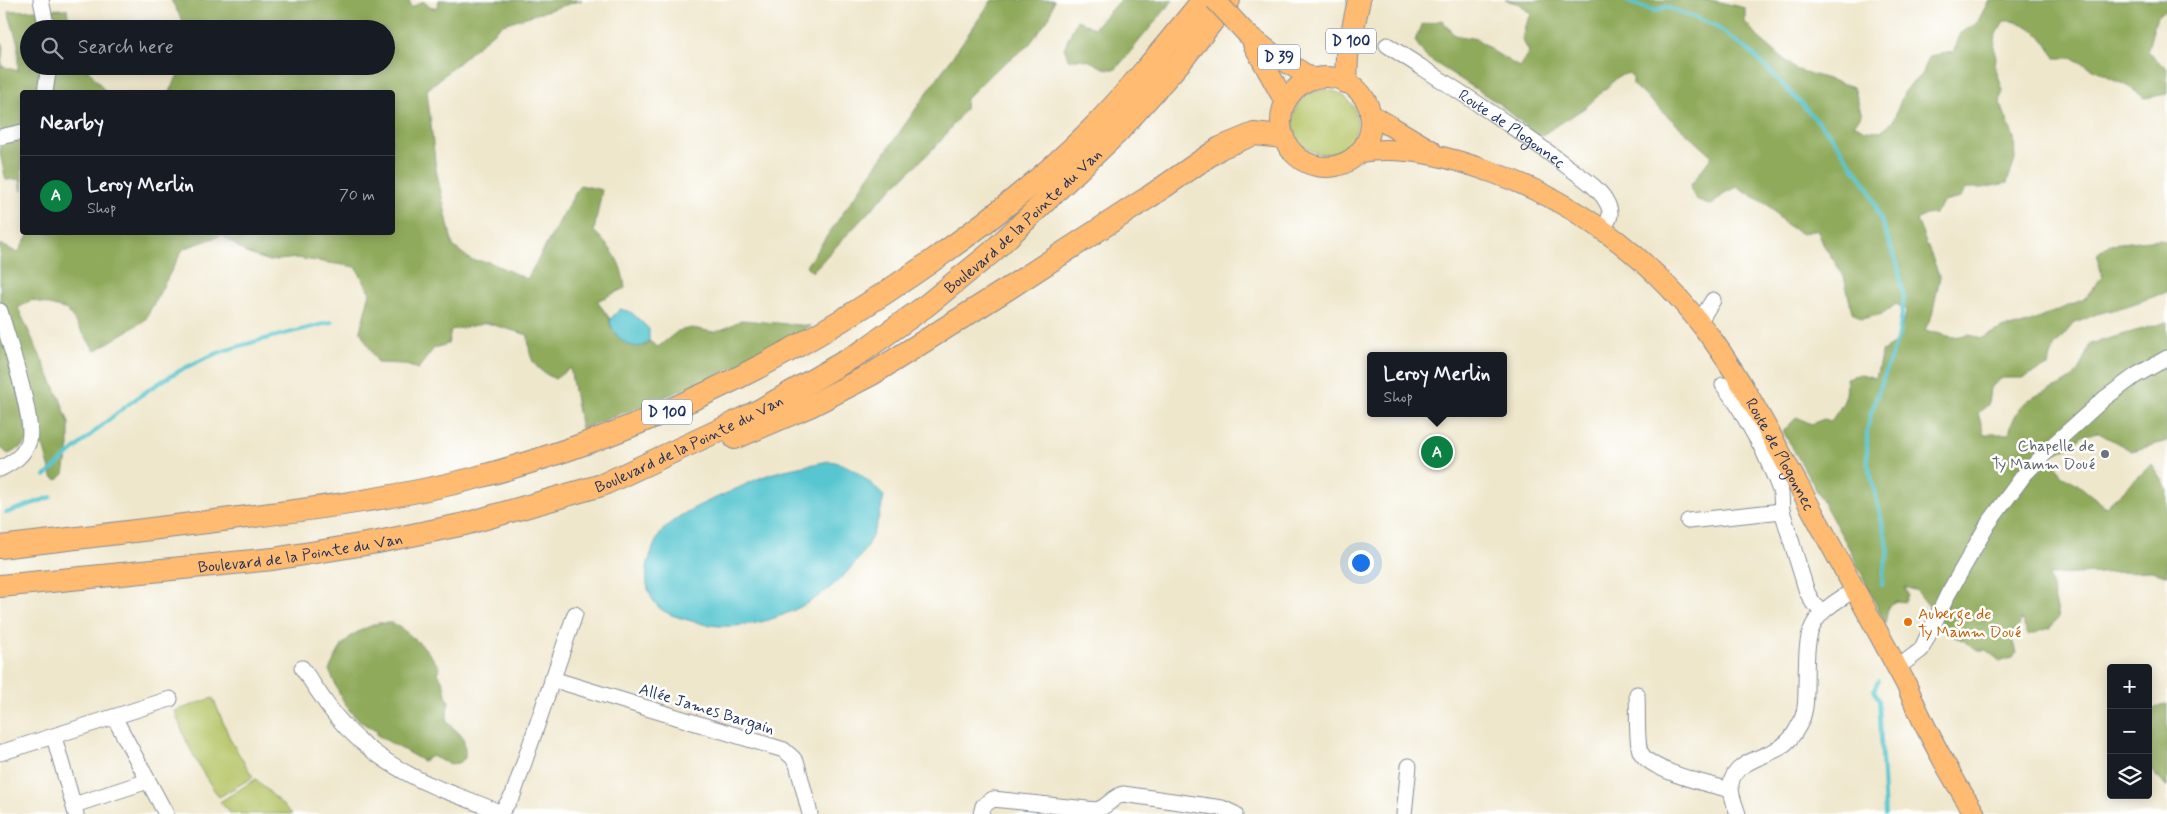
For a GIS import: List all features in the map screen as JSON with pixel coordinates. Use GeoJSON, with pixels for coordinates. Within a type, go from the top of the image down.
{"type":"FeatureCollection","features":[{"type":"Feature","properties":{"kind":"highway","name":"D 100"},"geometry":{"type":"LineString","coordinates":[[1163,49],[1193,0]]}},
{"type":"Feature","properties":{"kind":"highway","name":"Boulevard de la Pointe du Van"},"geometry":{"type":"LineString","coordinates":[[0,547],[292,512],[474,478],[538,460],[647,420],[746,375],[841,322],[955,245],[1020,194],[1088,133],[1117,103],[1203,0]]}},
{"type":"Feature","properties":{"kind":"highway","name":"Boulevard de la Pointe du Van"},"geometry":{"type":"LineString","coordinates":[[0,586],[273,559],[334,550],[465,524],[602,485],[762,409],[863,351],[927,305],[992,252],[1111,140],[1182,60],[1229,0]]}},
{"type":"Feature","properties":{"kind":"highway","name":"D 100"},"geometry":{"type":"LineString","coordinates":[[1346,82],[1347,56],[1359,0]]}},
{"type":"Feature","properties":{"kind":"highway"},"geometry":{"type":"LineString","coordinates":[[602,485],[714,446],[802,410],[846,388],[944,330],[1149,197],[1220,148],[1254,134],[1283,137]]}},
{"type":"Feature","properties":{"kind":"main road","name":"D 39"},"geometry":{"type":"LineString","coordinates":[[1215,0],[1247,34],[1312,79]]}},
{"type":"Feature","properties":{"kind":"main road","name":"D 39"},"geometry":{"type":"LineString","coordinates":[[1247,34],[1285,102]]}},
{"type":"Feature","properties":{"kind":"main road"},"geometry":{"type":"LineString","coordinates":[[1324,77],[1346,82],[1358,91],[1366,102],[1370,114],[1370,128],[1366,141],[1359,152],[1349,160],[1338,165],[1327,167],[1315,166],[1304,162],[1295,155],[1283,137],[1280,125],[1281,113],[1285,102],[1297,88],[1312,79],[1324,77]]}},
{"type":"Feature","properties":{"kind":"main road","name":"Route de Plogonnec"},"geometry":{"type":"LineString","coordinates":[[1370,114],[1439,155]]}},
{"type":"Feature","properties":{"kind":"main road","name":"Route de Plogonnec"},"geometry":{"type":"LineString","coordinates":[[1359,152],[1396,150],[1439,155],[1474,166],[1536,190],[1603,229],[1655,274],[1699,322],[1743,387],[1902,676],[1954,760],[1976,814]]}},
{"type":"Feature","properties":{"kind":"street"},"geometry":{"type":"LineString","coordinates":[[41,0],[45,20]]}},
{"type":"Feature","properties":{"kind":"street","name":"Route de Plogonnec"},"geometry":{"type":"LineString","coordinates":[[1387,45],[1522,133],[1587,182],[1601,194],[1609,206],[1610,218],[1603,229]]}},
{"type":"Feature","properties":{"kind":"street"},"geometry":{"type":"LineString","coordinates":[[45,90],[48,75]]}},
{"type":"Feature","properties":{"kind":"street"},"geometry":{"type":"LineString","coordinates":[[0,136],[20,132]]}},
{"type":"Feature","properties":{"kind":"street"},"geometry":{"type":"LineString","coordinates":[[1699,322],[1713,300]]}},
{"type":"Feature","properties":{"kind":"street"},"geometry":{"type":"LineString","coordinates":[[0,310],[28,414],[30,431],[27,447],[22,454],[11,464],[0,469]]}},
{"type":"Feature","properties":{"kind":"street"},"geometry":{"type":"LineString","coordinates":[[1902,676],[1921,650],[1948,594],[1988,524],[2024,475],[2055,443],[2105,398],[2135,376],[2167,358]]}},
{"type":"Feature","properties":{"kind":"street","name":"Route de Plogonnec"},"geometry":{"type":"LineString","coordinates":[[1723,385],[1737,404],[1768,459],[1781,493],[1782,510],[1807,592],[1813,603],[1822,611]]}},
{"type":"Feature","properties":{"kind":"street","name":"Route de Plogonnec"},"geometry":{"type":"LineString","coordinates":[[1688,521],[1782,510]]}},
{"type":"Feature","properties":{"kind":"street"},"geometry":{"type":"LineString","coordinates":[[1738,814],[1731,790],[1732,779],[1736,773],[1752,761],[1780,748],[1795,734],[1805,713],[1806,650],[1812,626],[1822,611],[1855,590]]}},
{"type":"Feature","properties":{"kind":"street"},"geometry":{"type":"LineString","coordinates":[[302,668],[339,720],[383,759],[440,789],[477,802],[500,813],[513,795],[575,614]]}},
{"type":"Feature","properties":{"kind":"street","name":"Allée James Bargain"},"geometry":{"type":"LineString","coordinates":[[552,679],[784,750],[794,758],[797,764],[810,814]]}},
{"type":"Feature","properties":{"kind":"street"},"geometry":{"type":"LineString","coordinates":[[1637,694],[1639,746],[1642,755],[1672,772],[1731,790]]}},
{"type":"Feature","properties":{"kind":"street"},"geometry":{"type":"LineString","coordinates":[[0,753],[170,699]]}},
{"type":"Feature","properties":{"kind":"street"},"geometry":{"type":"LineString","coordinates":[[114,718],[166,814]]}},
{"type":"Feature","properties":{"kind":"street"},"geometry":{"type":"LineString","coordinates":[[54,737],[75,809],[148,781]]}},
{"type":"Feature","properties":{"kind":"street"},"geometry":{"type":"LineString","coordinates":[[1404,814],[1409,766]]}},
{"type":"Feature","properties":{"kind":"street"},"geometry":{"type":"LineString","coordinates":[[981,814],[984,806],[993,799],[1096,810],[1122,794],[1222,808],[1235,814]]}},
{"type":"Feature","properties":{"kind":"green space"},"geometry":{"type":"Polygon","coordinates":[[[171,0],[409,0],[411,8],[423,1],[431,8],[438,7],[439,0],[582,0],[503,24],[427,90],[436,170],[453,246],[471,260],[489,262],[527,279],[580,185],[602,190],[594,231],[615,256],[623,278],[625,288],[597,301],[610,319],[610,326],[645,346],[649,341],[658,347],[678,331],[692,328],[714,332],[741,320],[811,326],[756,357],[698,383],[581,429],[570,368],[555,379],[542,371],[531,357],[528,335],[487,323],[451,330],[448,344],[434,348],[418,369],[403,364],[378,363],[360,331],[370,293],[356,267],[297,258],[269,261],[246,253],[222,235],[395,235],[395,90],[171,90],[178,75],[395,75],[395,20],[182,20],[171,0]]]}},
{"type":"Feature","properties":{"kind":"green space"},"geometry":{"type":"Polygon","coordinates":[[[992,0],[1054,0],[1050,16],[1029,45],[994,71],[966,99],[965,109],[939,143],[880,200],[812,272],[806,266],[992,0]]]}},
{"type":"Feature","properties":{"kind":"green space"},"geometry":{"type":"Polygon","coordinates":[[[1120,0],[1173,0],[1116,69],[1103,68],[1090,61],[1069,60],[1064,48],[1077,20],[1094,28],[1120,0]]]}},
{"type":"Feature","properties":{"kind":"green space"},"geometry":{"type":"Polygon","coordinates":[[[1505,0],[1711,0],[1745,8],[1745,22],[1758,37],[1795,69],[1854,87],[1862,116],[1854,124],[1865,130],[1881,131],[1893,121],[1905,90],[1923,73],[1929,56],[1953,52],[1961,33],[1977,23],[1989,0],[2167,0],[2167,8],[2157,16],[2147,52],[2167,68],[2167,94],[2145,98],[2129,87],[2072,58],[2055,58],[2046,43],[2035,31],[2021,23],[2004,21],[1996,34],[1994,50],[1995,66],[2003,90],[2000,102],[2014,138],[2015,160],[2007,183],[1982,188],[1967,188],[1960,198],[1944,202],[1934,214],[1925,215],[1917,220],[1940,277],[1932,315],[1925,330],[1952,337],[1969,335],[1982,338],[2004,327],[2021,326],[2084,299],[2102,277],[2097,254],[2110,244],[2160,239],[2167,242],[2167,292],[2097,314],[2073,324],[2054,347],[2048,366],[2022,378],[2002,378],[1990,388],[1988,405],[1978,413],[1984,434],[2009,434],[2013,420],[2025,402],[2062,385],[2075,376],[2090,344],[2167,322],[2167,441],[2132,451],[2097,432],[2083,436],[2068,448],[2049,455],[2053,458],[2061,475],[2076,483],[2106,507],[2152,464],[2167,488],[2167,575],[2151,571],[2049,575],[2059,617],[2050,628],[2028,635],[2021,619],[2019,626],[2014,630],[2012,640],[2017,652],[2013,658],[2000,661],[1986,650],[1976,650],[1965,641],[1952,636],[1917,591],[1905,587],[1908,595],[1905,602],[1896,601],[1889,605],[1885,623],[1850,550],[1783,431],[1797,417],[1811,424],[1824,419],[1831,421],[1845,396],[1846,378],[1861,374],[1876,378],[1882,351],[1897,342],[1907,310],[1896,304],[1883,314],[1861,319],[1852,312],[1844,276],[1823,244],[1817,229],[1802,234],[1785,224],[1769,206],[1738,187],[1726,192],[1712,205],[1698,200],[1693,195],[1690,186],[1712,156],[1633,85],[1633,78],[1629,73],[1619,76],[1586,107],[1539,137],[1501,105],[1426,57],[1415,41],[1421,25],[1442,20],[1454,35],[1477,39],[1519,67],[1529,52],[1522,39],[1525,26],[1531,15],[1520,4],[1505,0]]]}},
{"type":"Feature","properties":{"kind":"green space"},"geometry":{"type":"Polygon","coordinates":[[[67,9],[69,20],[20,20],[20,75],[92,75],[104,90],[20,90],[20,179],[6,180],[0,154],[0,44],[3,44],[1,66],[18,71],[18,44],[8,11],[67,9]]]}},
{"type":"Feature","properties":{"kind":"green space"},"geometry":{"type":"Polygon","coordinates":[[[1325,90],[1337,93],[1348,99],[1354,110],[1357,122],[1354,134],[1348,145],[1337,151],[1325,154],[1313,151],[1302,145],[1296,134],[1293,122],[1296,110],[1302,99],[1313,93],[1325,90]]]}},
{"type":"Feature","properties":{"kind":"green space"},"geometry":{"type":"Polygon","coordinates":[[[28,235],[222,235],[183,249],[145,320],[95,351],[67,310],[32,300],[18,308],[61,401],[69,423],[69,446],[64,474],[58,480],[52,477],[44,448],[34,437],[17,450],[8,454],[0,447],[0,244],[18,253],[28,235]]]}},
{"type":"Feature","properties":{"kind":"green space"},"geometry":{"type":"Polygon","coordinates":[[[378,623],[393,623],[406,632],[424,647],[440,668],[438,674],[443,681],[449,702],[447,722],[464,740],[465,758],[461,761],[453,764],[432,756],[423,761],[377,735],[377,730],[359,720],[347,706],[329,670],[342,645],[347,640],[378,623]]]}},
{"type":"Feature","properties":{"kind":"green space"},"geometry":{"type":"Polygon","coordinates":[[[213,698],[231,741],[253,777],[219,797],[194,756],[183,734],[175,711],[213,698]]]}},
{"type":"Feature","properties":{"kind":"green space"},"geometry":{"type":"Polygon","coordinates":[[[2167,704],[2167,787],[2152,772],[2152,710],[2160,705],[2167,704]]]}},
{"type":"Feature","properties":{"kind":"green space"},"geometry":{"type":"Polygon","coordinates":[[[256,779],[292,814],[231,814],[220,802],[256,779]]]}},
{"type":"Feature","properties":{"kind":"water"},"geometry":{"type":"Polygon","coordinates":[[[620,309],[631,312],[649,329],[649,341],[637,347],[631,346],[619,338],[611,325],[610,319],[620,309]]]}},
{"type":"Feature","properties":{"kind":"water"},"geometry":{"type":"Polygon","coordinates":[[[829,461],[852,469],[884,496],[877,524],[869,543],[851,568],[833,585],[813,600],[790,612],[767,620],[743,625],[718,626],[695,622],[668,613],[658,607],[650,594],[647,584],[648,563],[657,539],[666,527],[684,513],[764,476],[829,461]]]}},
{"type":"Feature","properties":{"kind":"waterway"},"geometry":{"type":"LineString","coordinates":[[1624,0],[1654,11],[1667,7],[1714,25],[1752,53],[1830,134],[1869,189],[1898,266],[1904,298],[1899,334],[1871,413],[1867,431],[1867,460],[1889,551],[1883,571],[1882,585]]}},
{"type":"Feature","properties":{"kind":"waterway"},"geometry":{"type":"LineString","coordinates":[[45,476],[126,406],[148,390],[194,363],[246,344],[332,322]]}},
{"type":"Feature","properties":{"kind":"waterway"},"geometry":{"type":"LineString","coordinates":[[6,513],[51,497]]}},
{"type":"Feature","properties":{"kind":"waterway"},"geometry":{"type":"LineString","coordinates":[[1878,681],[1874,690],[1879,700],[1885,814]]}},
{"type":"Feature","properties":{"kind":"place","name":"Leroy Merlin"},"geometry":{"type":"Point","coordinates":[1437,452]}},
{"type":"Feature","properties":{"kind":"place","name":"Chapelle de Ty Mamm Doué"},"geometry":{"type":"Point","coordinates":[2105,454]}},
{"type":"Feature","properties":{"kind":"place","name":"Auberge de Ty Mamm Doué"},"geometry":{"type":"Point","coordinates":[1908,622]}}]}
